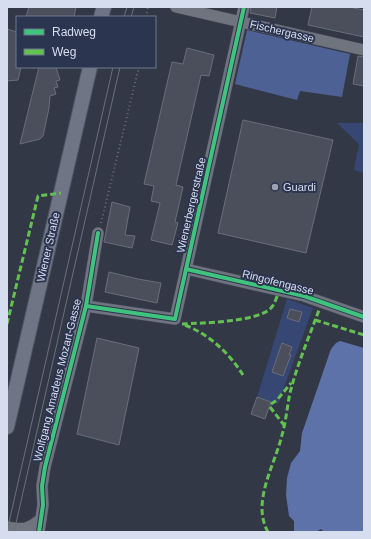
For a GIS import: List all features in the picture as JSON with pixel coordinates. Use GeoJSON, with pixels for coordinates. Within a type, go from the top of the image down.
{"type":"FeatureCollection","features":[{"type":"Feature","properties":{"kind":"main road","name":"Wiener Straße"},"geometry":{"type":"LineString","coordinates":[[7,427],[90,68]]}},
{"type":"Feature","properties":{"kind":"street","name":"Fischergasse"},"geometry":{"type":"LineString","coordinates":[[176,7],[364,50]]}},
{"type":"Feature","properties":{"kind":"street","name":"Wienerbergerstraße"},"geometry":{"type":"LineString","coordinates":[[86,306],[175,319],[244,7]]}},
{"type":"Feature","properties":{"kind":"street","name":"Wolfgang Amadeus Mozart-Gasse"},"geometry":{"type":"LineString","coordinates":[[39,532],[43,505],[42,486],[45,467],[86,306],[98,233]]}},
{"type":"Feature","properties":{"kind":"street","name":"Ringofengasse"},"geometry":{"type":"LineString","coordinates":[[186,269],[304,296],[321,306],[364,317]]}},
{"type":"Feature","properties":{"kind":"street"},"geometry":{"type":"LineString","coordinates":[[7,527],[22,530],[41,519]]}},
{"type":"Feature","properties":{"kind":"path"},"geometry":{"type":"LineString","coordinates":[[98,233],[140,68]]}},
{"type":"Feature","properties":{"kind":"shaded area"},"geometry":{"type":"Polygon","coordinates":[[[247,30],[350,54],[342,97],[300,91],[297,100],[235,84],[247,30]]]}},
{"type":"Feature","properties":{"kind":"shaded area"},"geometry":{"type":"Polygon","coordinates":[[[337,123],[364,123],[364,173],[354,170],[359,144],[337,123]]]}},
{"type":"Feature","properties":{"kind":"shaded area"},"geometry":{"type":"Polygon","coordinates":[[[287,299],[313,308],[278,404],[257,397],[287,299]]]}},
{"type":"Feature","properties":{"kind":"shaded area"},"geometry":{"type":"Polygon","coordinates":[[[340,341],[364,348],[364,532],[324,532],[321,529],[316,532],[294,532],[294,521],[289,516],[286,495],[287,478],[291,463],[300,451],[302,433],[331,349],[340,341]]]}},
{"type":"Feature","properties":{"kind":"building"},"geometry":{"type":"Polygon","coordinates":[[[29,7],[76,7],[74,16],[26,16],[29,7]]]}},
{"type":"Feature","properties":{"kind":"building"},"geometry":{"type":"Polygon","coordinates":[[[251,7],[277,7],[275,18],[250,13],[251,7]]]}},
{"type":"Feature","properties":{"kind":"building"},"geometry":{"type":"Polygon","coordinates":[[[312,7],[349,7],[364,10],[364,37],[308,25],[312,7]]]}},
{"type":"Feature","properties":{"kind":"building"},"geometry":{"type":"Polygon","coordinates":[[[7,29],[16,32],[16,68],[21,68],[18,80],[7,81],[7,29]]]}},
{"type":"Feature","properties":{"kind":"building"},"geometry":{"type":"Polygon","coordinates":[[[187,48],[214,55],[209,76],[201,75],[176,185],[183,187],[175,222],[178,223],[172,245],[151,240],[160,203],[151,201],[154,186],[144,184],[172,62],[183,64],[187,48]]]}},
{"type":"Feature","properties":{"kind":"building"},"geometry":{"type":"Polygon","coordinates":[[[358,56],[364,57],[364,86],[353,84],[358,56]]]}},
{"type":"Feature","properties":{"kind":"building"},"geometry":{"type":"Polygon","coordinates":[[[39,68],[56,68],[60,80],[56,81],[58,87],[54,88],[56,94],[50,96],[43,136],[40,139],[20,144],[39,68]]]}},
{"type":"Feature","properties":{"kind":"building","name":"Guardi"},"geometry":{"type":"Polygon","coordinates":[[[243,120],[333,140],[306,253],[218,233],[243,120]]]}},
{"type":"Feature","properties":{"kind":"building"},"geometry":{"type":"Polygon","coordinates":[[[112,202],[130,207],[125,235],[135,236],[132,248],[104,242],[112,202]]]}},
{"type":"Feature","properties":{"kind":"building"},"geometry":{"type":"Polygon","coordinates":[[[109,272],[161,283],[157,303],[105,292],[109,272]]]}},
{"type":"Feature","properties":{"kind":"building"},"geometry":{"type":"Polygon","coordinates":[[[290,309],[302,312],[299,322],[287,318],[290,309]]]}},
{"type":"Feature","properties":{"kind":"building"},"geometry":{"type":"Polygon","coordinates":[[[97,338],[139,348],[119,445],[77,434],[97,338]]]}},
{"type":"Feature","properties":{"kind":"building"},"geometry":{"type":"Polygon","coordinates":[[[282,343],[292,347],[289,355],[291,355],[283,376],[272,372],[282,343]]]}},
{"type":"Feature","properties":{"kind":"building"},"geometry":{"type":"Polygon","coordinates":[[[257,397],[271,402],[265,419],[251,414],[257,397]]]}},
{"type":"Feature","properties":{"kind":"tram line"},"geometry":{"type":"LineString","coordinates":[[124,16],[127,7]]}},
{"type":"Feature","properties":{"kind":"tram line"},"geometry":{"type":"LineString","coordinates":[[131,16],[134,7]]}},
{"type":"Feature","properties":{"kind":"tram line"},"geometry":{"type":"LineString","coordinates":[[7,531],[113,68]]}},
{"type":"Feature","properties":{"kind":"tram line"},"geometry":{"type":"LineString","coordinates":[[14,532],[120,68]]}},
{"type":"Feature","properties":{"kind":"marked path"},"geometry":{"type":"LineString","coordinates":[[7,324],[38,196],[61,193]]}},
{"type":"Feature","properties":{"kind":"marked path"},"geometry":{"type":"LineString","coordinates":[[182,324],[228,321],[253,317],[270,309],[276,300],[279,290]]}},
{"type":"Feature","properties":{"kind":"marked path"},"geometry":{"type":"LineString","coordinates":[[268,532],[263,520],[263,496],[279,447],[293,383],[303,351],[319,310]]}},
{"type":"Feature","properties":{"kind":"marked path"},"geometry":{"type":"LineString","coordinates":[[315,320],[364,335]]}},
{"type":"Feature","properties":{"kind":"marked path"},"geometry":{"type":"LineString","coordinates":[[185,325],[211,339],[232,359],[243,375]]}},
{"type":"Feature","properties":{"kind":"marked path"},"geometry":{"type":"LineString","coordinates":[[271,404],[277,400],[291,383]]}},
{"type":"Feature","properties":{"kind":"marked path"},"geometry":{"type":"LineString","coordinates":[[270,407],[284,425]]}},
{"type":"Feature","properties":{"kind":"cycle path"},"geometry":{"type":"LineString","coordinates":[[86,306],[175,319],[244,7]]}},
{"type":"Feature","properties":{"kind":"cycle path"},"geometry":{"type":"LineString","coordinates":[[39,532],[43,505],[42,486],[45,467],[86,306],[98,233]]}},
{"type":"Feature","properties":{"kind":"cycle path"},"geometry":{"type":"LineString","coordinates":[[186,269],[304,296],[364,317]]}},
{"type":"Feature","properties":{"kind":"place","name":"Guardi"},"geometry":{"type":"Point","coordinates":[275,187]}}]}
